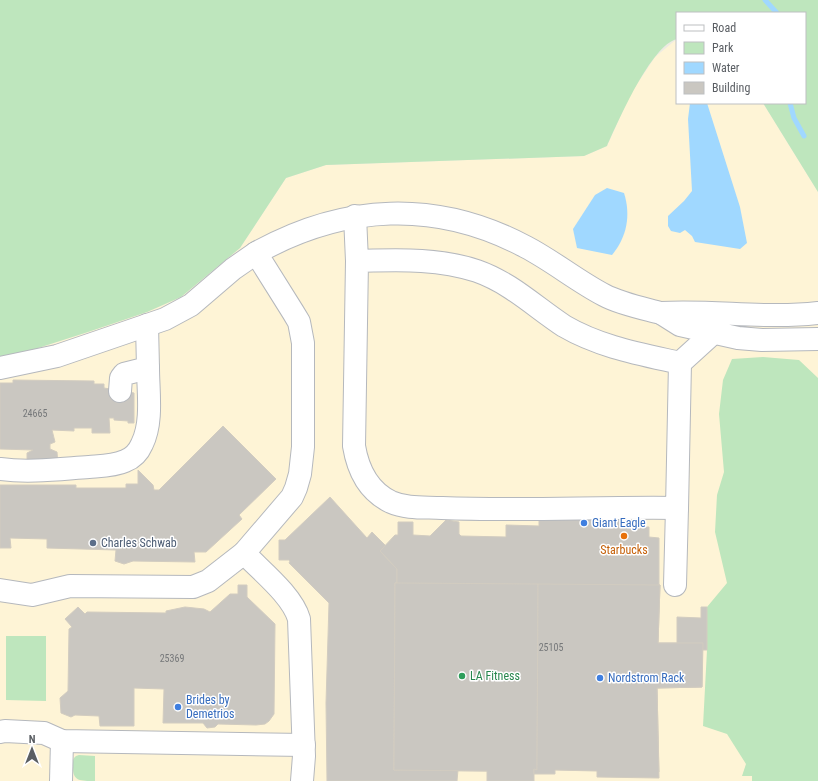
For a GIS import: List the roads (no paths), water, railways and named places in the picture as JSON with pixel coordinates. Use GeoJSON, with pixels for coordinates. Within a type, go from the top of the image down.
{"type":"FeatureCollection","features":[{"type":"Feature","properties":{"kind":"lane"},"geometry":{"type":"LineString","coordinates":[[0,368],[57,356],[165,319],[191,305],[233,269],[256,253],[298,233],[334,220],[355,216],[414,214],[447,218],[483,228],[526,247],[605,296],[636,307],[661,313],[684,312],[777,316],[818,313]]}},
{"type":"Feature","properties":{"kind":"lane"},"geometry":{"type":"LineString","coordinates":[[355,216],[357,261],[354,446],[361,473],[370,486],[393,503],[409,507],[507,509],[677,508]]}},
{"type":"Feature","properties":{"kind":"lane"},"geometry":{"type":"LineString","coordinates":[[0,590],[32,595],[70,586],[193,587],[208,581],[244,553],[285,507],[294,493],[300,474],[303,447],[304,356],[301,331],[293,312],[256,253]]}},
{"type":"Feature","properties":{"kind":"lane"},"geometry":{"type":"LineString","coordinates":[[357,261],[423,260],[446,263],[476,271],[510,287],[558,321],[584,336],[613,348],[680,363]]}},
{"type":"Feature","properties":{"kind":"lane"},"geometry":{"type":"LineString","coordinates":[[661,313],[680,325],[713,333],[762,340],[818,339]]}},
{"type":"Feature","properties":{"kind":"lane"},"geometry":{"type":"LineString","coordinates":[[0,469],[67,469],[113,465],[126,461],[135,455],[142,444],[148,418],[147,325]]}},
{"type":"Feature","properties":{"kind":"lane"},"geometry":{"type":"LineString","coordinates":[[675,585],[680,363],[713,333]]}},
{"type":"Feature","properties":{"kind":"lane"},"geometry":{"type":"LineString","coordinates":[[120,391],[121,378],[124,374],[148,368]]}},
{"type":"Feature","properties":{"kind":"lane"},"geometry":{"type":"LineString","coordinates":[[244,553],[287,597],[297,611],[300,619],[304,745],[302,781]]}},
{"type":"Feature","properties":{"kind":"lane"},"geometry":{"type":"LineString","coordinates":[[0,732],[44,733],[62,741],[304,745]]}},
{"type":"Feature","properties":{"kind":"lane"},"geometry":{"type":"LineString","coordinates":[[61,781],[62,741]]}},
{"type":"Feature","properties":{"kind":"water"},"geometry":{"type":"Polygon","coordinates":[[[690,104],[707,104],[740,207],[747,243],[740,249],[695,242],[692,236],[685,230],[680,233],[671,231],[668,226],[668,216],[692,191],[688,119],[690,104]]]}},
{"type":"Feature","properties":{"kind":"water"},"geometry":{"type":"Polygon","coordinates":[[[607,188],[624,193],[627,209],[624,233],[612,255],[577,248],[573,229],[595,195],[607,188]]]}},
{"type":"Feature","properties":{"kind":"waterway"},"geometry":{"type":"LineString","coordinates":[[765,0],[776,12]]}},
{"type":"Feature","properties":{"kind":"waterway"},"geometry":{"type":"LineString","coordinates":[[790,104],[794,118],[804,136]]}},
{"type":"Feature","properties":{"kind":"place","name":"Giant Eagle"},"geometry":{"type":"Point","coordinates":[584,523]}},
{"type":"Feature","properties":{"kind":"place","name":"Starbucks"},"geometry":{"type":"Point","coordinates":[624,536]}},
{"type":"Feature","properties":{"kind":"place","name":"Charles Schwab"},"geometry":{"type":"Point","coordinates":[93,543]}},
{"type":"Feature","properties":{"kind":"place","name":"LA Fitness"},"geometry":{"type":"Point","coordinates":[462,676]}},
{"type":"Feature","properties":{"kind":"place","name":"Nordstrom Rack"},"geometry":{"type":"Point","coordinates":[600,678]}},
{"type":"Feature","properties":{"kind":"place","name":"Brides by Demetrios"},"geometry":{"type":"Point","coordinates":[178,707]}}]}
